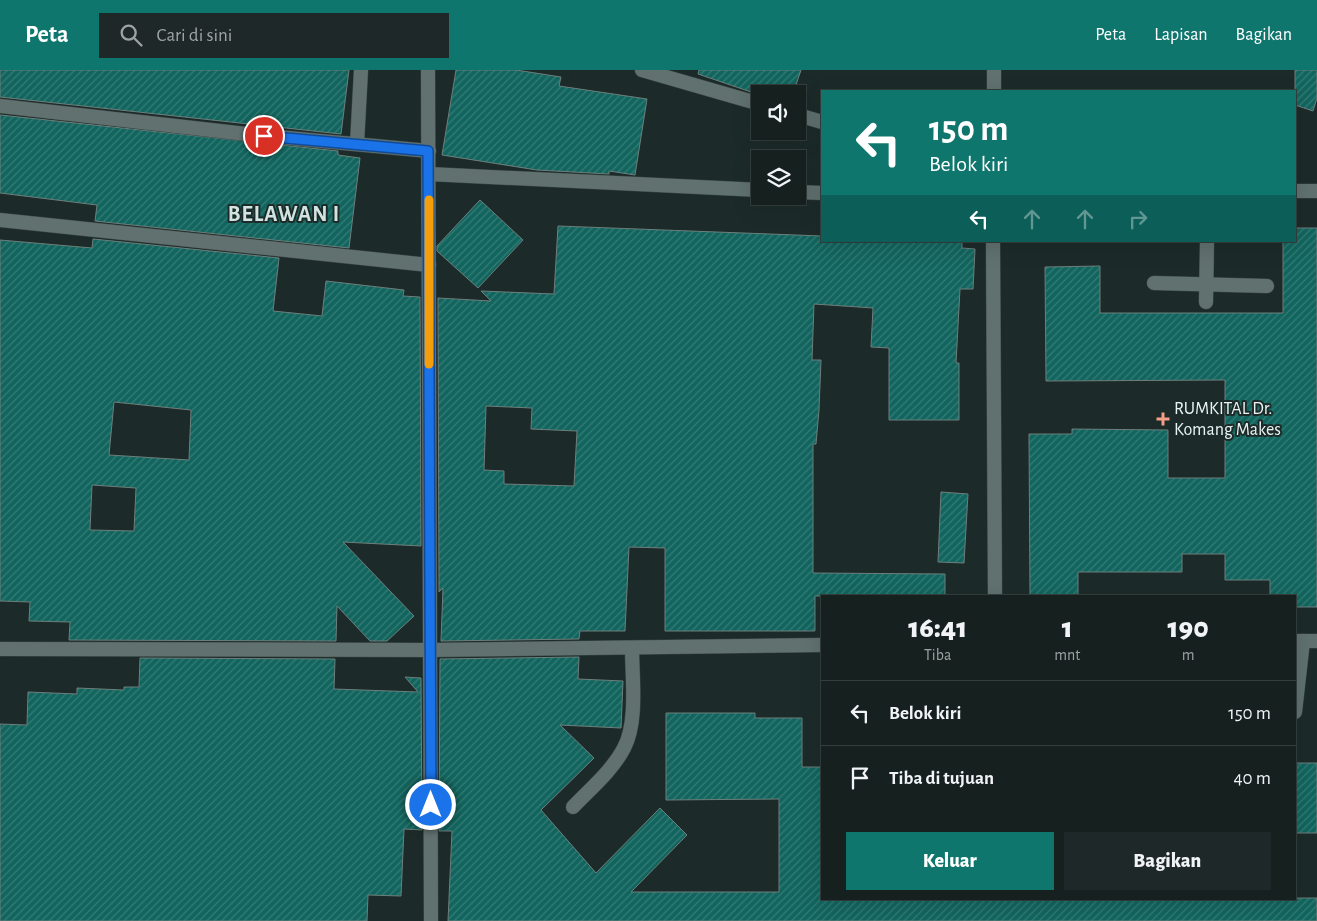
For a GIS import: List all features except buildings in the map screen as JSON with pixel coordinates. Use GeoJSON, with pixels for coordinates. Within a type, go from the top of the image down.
{"type":"FeatureCollection","features":[{"type":"Feature","properties":{"kind":"street"},"geometry":{"type":"LineString","coordinates":[[357,144],[361,70]]}},
{"type":"Feature","properties":{"kind":"street"},"geometry":{"type":"LineString","coordinates":[[428,70],[431,921]]}},
{"type":"Feature","properties":{"kind":"street"},"geometry":{"type":"LineString","coordinates":[[642,70],[751,101]]}},
{"type":"Feature","properties":{"kind":"street"},"geometry":{"type":"LineString","coordinates":[[994,70],[994,90]]}},
{"type":"Feature","properties":{"kind":"street"},"geometry":{"type":"LineString","coordinates":[[0,106],[246,134],[428,151]]}},
{"type":"Feature","properties":{"kind":"street"},"geometry":{"type":"LineString","coordinates":[[806,117],[821,122]]}},
{"type":"Feature","properties":{"kind":"street"},"geometry":{"type":"LineString","coordinates":[[429,174],[751,190]]}},
{"type":"Feature","properties":{"kind":"street"},"geometry":{"type":"LineString","coordinates":[[1296,191],[1317,191]]}},
{"type":"Feature","properties":{"kind":"street"},"geometry":{"type":"LineString","coordinates":[[806,192],[821,193]]}},
{"type":"Feature","properties":{"kind":"street"},"geometry":{"type":"LineString","coordinates":[[0,220],[429,265]]}},
{"type":"Feature","properties":{"kind":"street"},"geometry":{"type":"LineString","coordinates":[[993,242],[995,595]]}},
{"type":"Feature","properties":{"kind":"street"},"geometry":{"type":"LineString","coordinates":[[1206,302],[1207,242]]}},
{"type":"Feature","properties":{"kind":"street"},"geometry":{"type":"LineString","coordinates":[[1154,283],[1268,286]]}},
{"type":"Feature","properties":{"kind":"street"},"geometry":{"type":"LineString","coordinates":[[1296,705],[1305,641]]}},
{"type":"Feature","properties":{"kind":"street"},"geometry":{"type":"LineString","coordinates":[[0,649],[430,650],[821,645]]}},
{"type":"Feature","properties":{"kind":"street"},"geometry":{"type":"LineString","coordinates":[[573,807],[613,766],[624,748],[631,727],[632,648]]}},
{"type":"Feature","properties":{"kind":"slow traffic"},"geometry":{"type":"LineString","coordinates":[[429,200],[429,364]]}},
{"type":"Feature","properties":{"kind":"place","name":"RUMKITAL Dr. Komang Makes"},"geometry":{"type":"Point","coordinates":[1163,419]}},
{"type":"Feature","properties":{"kind":"district","name":"BELAWAN I"},"geometry":{"type":"Point","coordinates":[284,214]}},
{"type":"Feature","properties":{"kind":"route"},"geometry":{"type":"LineString","coordinates":[[264,136],[428,151],[431,805]]}}]}
